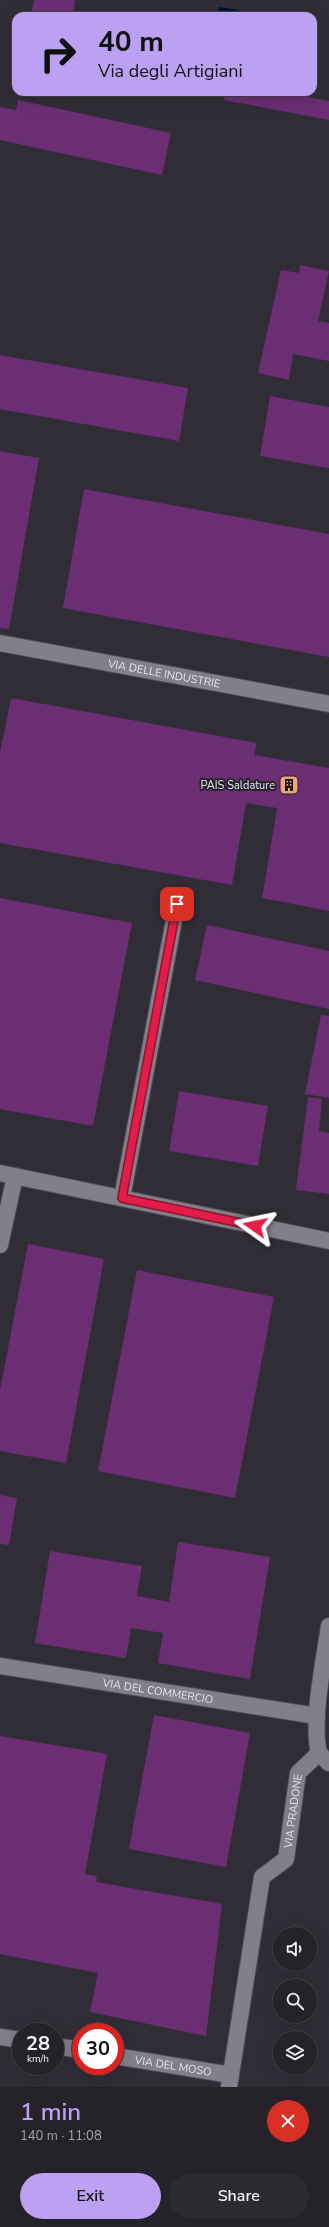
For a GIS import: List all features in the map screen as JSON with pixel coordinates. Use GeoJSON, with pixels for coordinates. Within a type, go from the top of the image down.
{"type":"FeatureCollection","features":[{"type":"Feature","properties":{"kind":"street","name":"VIA DELLE INDUSTRIE"},"geometry":{"type":"LineString","coordinates":[[0,643],[329,704]]}},
{"type":"Feature","properties":{"kind":"street"},"geometry":{"type":"LineString","coordinates":[[122,1198],[177,904]]}},
{"type":"Feature","properties":{"kind":"street"},"geometry":{"type":"LineString","coordinates":[[0,1245],[8,1174],[329,1241]]}},
{"type":"Feature","properties":{"kind":"street","name":"VIA PRADONE"},"geometry":{"type":"LineString","coordinates":[[230,2081],[262,1877],[286,1859],[298,1773],[324,1758],[316,1734],[329,1626]]}},
{"type":"Feature","properties":{"kind":"street","name":"VIA DEL COMMERCIO"},"geometry":{"type":"LineString","coordinates":[[0,1666],[317,1716]]}},
{"type":"Feature","properties":{"kind":"street"},"geometry":{"type":"LineString","coordinates":[[0,2036],[12,2038]]}},
{"type":"Feature","properties":{"kind":"street","name":"VIA DEL MOSO"},"geometry":{"type":"LineString","coordinates":[[124,2058],[230,2081]]}},
{"type":"Feature","properties":{"kind":"water"},"geometry":{"type":"Polygon","coordinates":[[[219,7],[239,10],[239,12],[218,12],[219,7]]]}},
{"type":"Feature","properties":{"kind":"building"},"geometry":{"type":"Polygon","coordinates":[[[34,0],[75,0],[74,12],[32,12],[34,0]]]}},
{"type":"Feature","properties":{"kind":"building"},"geometry":{"type":"Polygon","coordinates":[[[224,96],[302,96],[329,101],[329,120],[224,100],[224,96]]]}},
{"type":"Feature","properties":{"kind":"building"},"geometry":{"type":"Polygon","coordinates":[[[18,100],[171,133],[162,175],[0,140],[0,107],[16,110],[18,100]]]}},
{"type":"Feature","properties":{"kind":"building"},"geometry":{"type":"Polygon","coordinates":[[[300,265],[329,271],[318,321],[329,323],[329,361],[293,354],[289,380],[258,373],[281,270],[299,273],[300,265]]]}},
{"type":"Feature","properties":{"kind":"building"},"geometry":{"type":"Polygon","coordinates":[[[0,355],[188,388],[179,441],[0,409],[0,355]]]}},
{"type":"Feature","properties":{"kind":"building"},"geometry":{"type":"Polygon","coordinates":[[[270,396],[329,407],[329,468],[260,456],[270,396]]]}},
{"type":"Feature","properties":{"kind":"building"},"geometry":{"type":"Polygon","coordinates":[[[0,451],[39,458],[9,629],[0,628],[0,451]]]}},
{"type":"Feature","properties":{"kind":"building"},"geometry":{"type":"Polygon","coordinates":[[[84,489],[329,534],[329,657],[63,608],[84,489]]]}},
{"type":"Feature","properties":{"kind":"building"},"geometry":{"type":"Polygon","coordinates":[[[11,698],[257,743],[254,755],[329,768],[329,911],[262,898],[277,808],[246,803],[232,885],[0,843],[0,753],[11,698]]]}},
{"type":"Feature","properties":{"kind":"building"},"geometry":{"type":"Polygon","coordinates":[[[0,898],[132,923],[93,1126],[0,1109],[0,898]]]}},
{"type":"Feature","properties":{"kind":"building"},"geometry":{"type":"Polygon","coordinates":[[[207,925],[329,951],[329,1009],[195,980],[207,925]]]}},
{"type":"Feature","properties":{"kind":"building"},"geometry":{"type":"Polygon","coordinates":[[[321,1015],[329,1016],[329,1098],[305,1094],[321,1015]]]}},
{"type":"Feature","properties":{"kind":"building"},"geometry":{"type":"Polygon","coordinates":[[[179,1091],[268,1106],[258,1166],[169,1151],[179,1091]]]}},
{"type":"Feature","properties":{"kind":"building"},"geometry":{"type":"Polygon","coordinates":[[[308,1097],[322,1099],[319,1131],[329,1133],[329,1194],[296,1190],[308,1097]]]}},
{"type":"Feature","properties":{"kind":"building"},"geometry":{"type":"Polygon","coordinates":[[[28,1244],[104,1259],[66,1463],[0,1451],[0,1390],[28,1244]]]}},
{"type":"Feature","properties":{"kind":"building"},"geometry":{"type":"Polygon","coordinates":[[[137,1270],[274,1297],[235,1498],[98,1471],[137,1270]]]}},
{"type":"Feature","properties":{"kind":"building"},"geometry":{"type":"Polygon","coordinates":[[[0,1495],[17,1498],[9,1545],[0,1544],[0,1495]]]}},
{"type":"Feature","properties":{"kind":"building"},"geometry":{"type":"Polygon","coordinates":[[[178,1542],[270,1557],[250,1679],[158,1663],[163,1633],[131,1628],[126,1658],[35,1643],[50,1551],[142,1566],[137,1596],[169,1602],[178,1542]]]}},
{"type":"Feature","properties":{"kind":"building"},"geometry":{"type":"Polygon","coordinates":[[[154,1715],[250,1733],[226,1867],[129,1849],[154,1715]]]}},
{"type":"Feature","properties":{"kind":"building"},"geometry":{"type":"Polygon","coordinates":[[[0,1736],[107,1754],[85,1874],[97,1876],[96,1882],[222,1904],[206,2036],[90,2012],[98,1973],[0,1954],[0,1736]]]}},
{"type":"Feature","properties":{"kind":"place","name":"PAIS Saldature"},"geometry":{"type":"Point","coordinates":[289,785]}},
{"type":"Feature","properties":{"kind":"route"},"geometry":{"type":"LineString","coordinates":[[177,904],[122,1198],[255,1226]]}}]}
